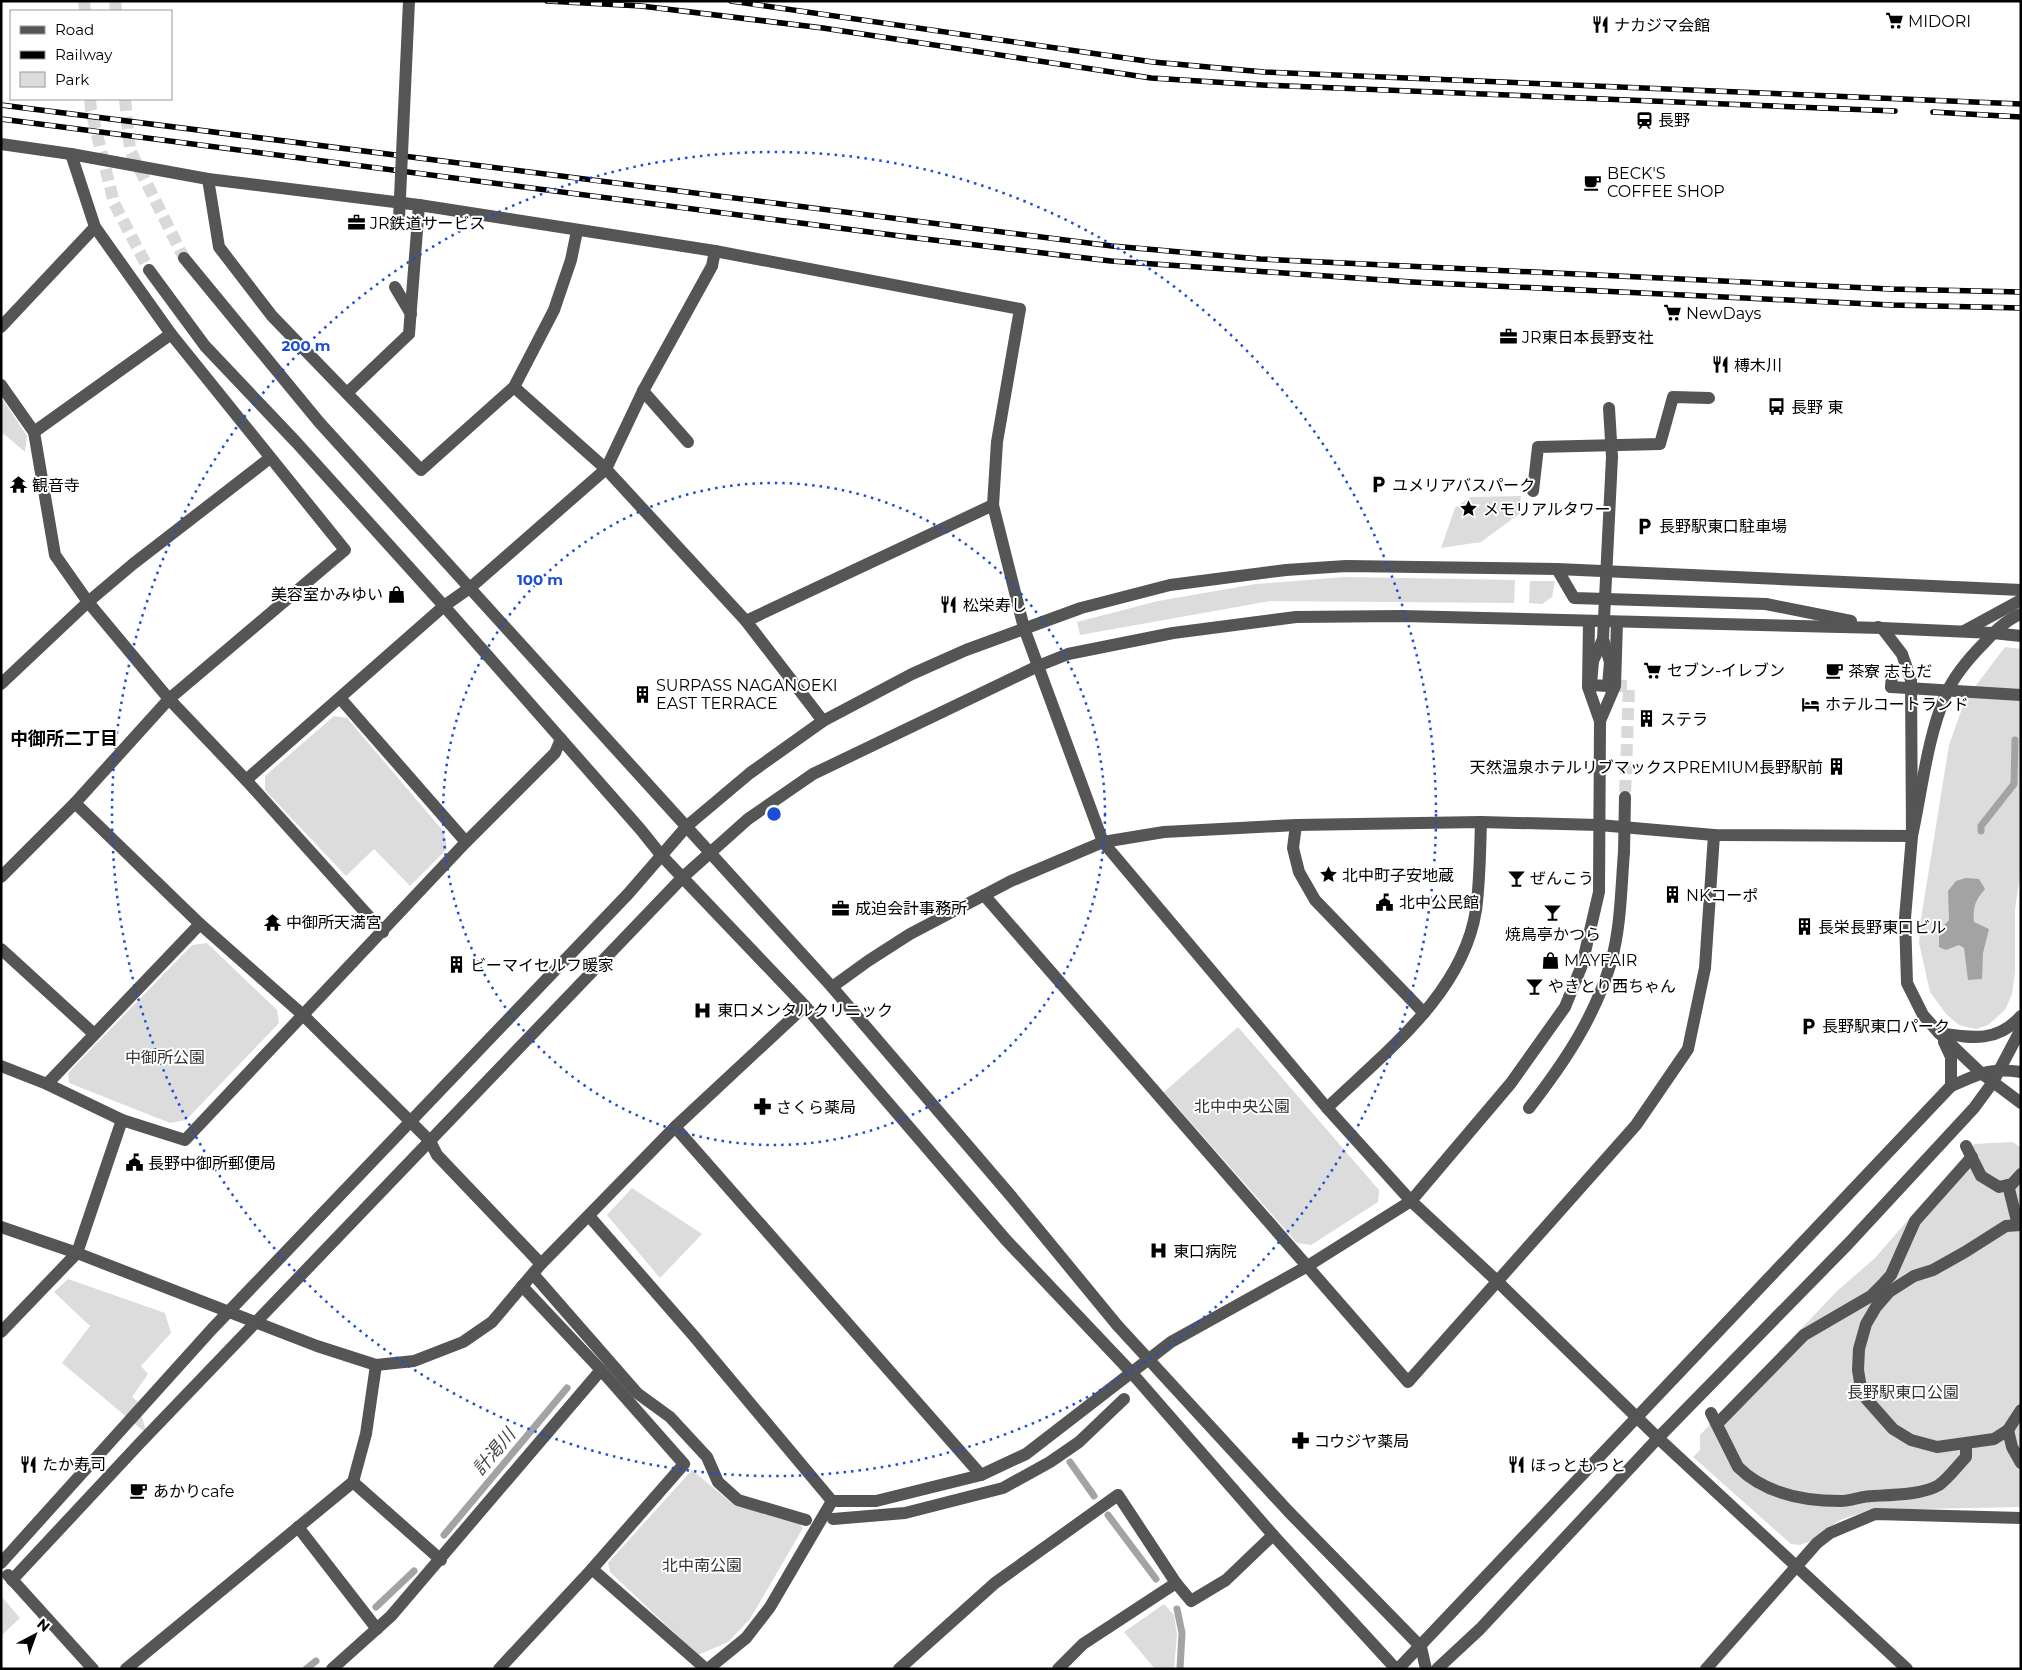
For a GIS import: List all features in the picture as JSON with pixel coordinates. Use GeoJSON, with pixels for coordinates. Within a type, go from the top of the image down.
{"type":"FeatureCollection","features":[{"type":"Feature","properties":{"kind":"street"},"geometry":{"type":"LineString","coordinates":[[399,219],[409,1]]}},
{"type":"Feature","properties":{"kind":"street"},"geometry":{"type":"LineString","coordinates":[[1,144],[71,154],[208,179],[419,204],[577,231],[715,251],[1020,309],[997,442],[993,505],[1024,628],[1103,842],[1328,1108],[1411,1201],[1497,1281],[1658,1438],[1907,1669]]}},
{"type":"Feature","properties":{"kind":"street"},"geometry":{"type":"LineString","coordinates":[[1,877],[75,803],[169,699],[345,550],[171,334],[95,227],[71,154]]}},
{"type":"Feature","properties":{"kind":"street"},"geometry":{"type":"LineString","coordinates":[[208,179],[219,247],[272,316],[421,470],[514,387],[554,310],[571,260],[577,231]]}},
{"type":"Feature","properties":{"kind":"street"},"geometry":{"type":"LineString","coordinates":[[347,392],[409,334],[419,204]]}},
{"type":"Feature","properties":{"kind":"street"},"geometry":{"type":"LineString","coordinates":[[1,327],[95,227]]}},
{"type":"Feature","properties":{"kind":"street"},"geometry":{"type":"LineString","coordinates":[[246,780],[444,606],[471,587],[606,469],[643,391],[712,266],[715,251]]}},
{"type":"Feature","properties":{"kind":"street"},"geometry":{"type":"LineString","coordinates":[[184,258],[319,422],[471,587],[665,805],[710,851],[832,987],[1011,1196],[1117,1325],[1289,1512],[1421,1647],[1426,1669]]}},
{"type":"Feature","properties":{"kind":"street"},"geometry":{"type":"LineString","coordinates":[[149,270],[205,346],[444,606],[661,855],[805,1006],[1006,1240],[1131,1372],[1273,1535],[1397,1669],[1421,1647],[1636,1416],[1951,1086],[1981,1073],[1999,1069],[2021,1072]]}},
{"type":"Feature","properties":{"kind":"street"},"geometry":{"type":"LineString","coordinates":[[395,287],[411,314]]}},
{"type":"Feature","properties":{"kind":"street"},"geometry":{"type":"LineString","coordinates":[[34,432],[171,334]]}},
{"type":"Feature","properties":{"kind":"street"},"geometry":{"type":"LineString","coordinates":[[1,385],[34,432],[55,555],[88,602],[169,699],[246,780],[383,932]]}},
{"type":"Feature","properties":{"kind":"street"},"geometry":{"type":"LineString","coordinates":[[514,387],[606,469],[746,621],[824,721]]}},
{"type":"Feature","properties":{"kind":"street"},"geometry":{"type":"LineString","coordinates":[[643,391],[688,442]]}},
{"type":"Feature","properties":{"kind":"street"},"geometry":{"type":"LineString","coordinates":[[1533,491],[1538,447],[1660,444],[1673,397],[1709,398]]}},
{"type":"Feature","properties":{"kind":"street"},"geometry":{"type":"LineString","coordinates":[[1603,640],[1612,457],[1609,408]]}},
{"type":"Feature","properties":{"kind":"street"},"geometry":{"type":"LineString","coordinates":[[1,684],[88,602],[133,564],[270,458]]}},
{"type":"Feature","properties":{"kind":"street"},"geometry":{"type":"LineString","coordinates":[[746,621],[993,505]]}},
{"type":"Feature","properties":{"kind":"street"},"geometry":{"type":"LineString","coordinates":[[1,1564],[227,1313],[628,894],[687,826],[750,773],[824,721],[912,674],[1024,628],[1082,608],[1170,585],[1286,570],[1346,566],[1557,569],[2021,590]]}},
{"type":"Feature","properties":{"kind":"street"},"geometry":{"type":"LineString","coordinates":[[1557,569],[1574,598],[1766,604],[1882,628],[1902,654],[1911,680],[1912,836],[1905,918],[1907,983],[1923,1015],[1939,1034],[1981,1073],[2021,1103]]}},
{"type":"Feature","properties":{"kind":"street"},"geometry":{"type":"LineString","coordinates":[[1962,632],[2021,600]]}},
{"type":"Feature","properties":{"kind":"street"},"geometry":{"type":"LineString","coordinates":[[1912,836],[1935,728],[1946,694],[1969,658],[1993,633],[2014,616],[2021,614]]}},
{"type":"Feature","properties":{"kind":"street"},"geometry":{"type":"LineString","coordinates":[[12,1580],[254,1324],[682,877],[710,851],[748,818],[813,774],[1038,666],[1068,654],[1173,633],[1296,617],[1402,616],[1882,628],[2021,636]]}},
{"type":"Feature","properties":{"kind":"street"},"geometry":{"type":"LineString","coordinates":[[832,1501],[876,1501],[981,1475],[1026,1454],[1170,1342],[1306,1267],[1411,1201],[1511,1083],[1565,1007],[1582,965],[1599,892],[1600,722],[1588,687],[1589,621]]}},
{"type":"Feature","properties":{"kind":"street"},"geometry":{"type":"LineString","coordinates":[[1600,722],[1615,686],[1617,622]]}},
{"type":"Feature","properties":{"kind":"street"},"geometry":{"type":"LineString","coordinates":[[1892,675],[1891,687],[2021,695]]}},
{"type":"Feature","properties":{"kind":"street"},"geometry":{"type":"LineString","coordinates":[[340,698],[466,842]]}},
{"type":"Feature","properties":{"kind":"street"},"geometry":{"type":"LineString","coordinates":[[1,1066],[47,1084],[122,1120],[185,1140],[466,842],[555,753],[561,739]]}},
{"type":"Feature","properties":{"kind":"street"},"geometry":{"type":"LineString","coordinates":[[1529,1108],[1575,1045],[1591,1014],[1608,970],[1620,911],[1625,797]]}},
{"type":"Feature","properties":{"kind":"street"},"geometry":{"type":"LineString","coordinates":[[75,803],[200,924],[303,1015],[430,1141],[438,1155],[537,1269],[637,1393],[670,1417],[708,1457],[718,1482],[736,1502],[806,1520]]}},
{"type":"Feature","properties":{"kind":"street"},"geometry":{"type":"LineString","coordinates":[[832,987],[903,939],[1011,881],[1103,842],[1164,832],[1296,825],[1481,822],[1599,825],[1714,835],[1912,836]]}},
{"type":"Feature","properties":{"kind":"street"},"geometry":{"type":"LineString","coordinates":[[1328,1108],[1424,1013],[1448,979],[1467,943],[1476,910],[1481,822]]}},
{"type":"Feature","properties":{"kind":"street"},"geometry":{"type":"LineString","coordinates":[[1296,825],[1293,848],[1299,872],[1315,900],[1424,1013]]}},
{"type":"Feature","properties":{"kind":"street"},"geometry":{"type":"LineString","coordinates":[[984,896],[1408,1382],[1636,1126],[1688,1049],[1704,968],[1714,835]]}},
{"type":"Feature","properties":{"kind":"street"},"geometry":{"type":"LineString","coordinates":[[47,1084],[200,924]]}},
{"type":"Feature","properties":{"kind":"street"},"geometry":{"type":"LineString","coordinates":[[1,949],[94,1033]]}},
{"type":"Feature","properties":{"kind":"street"},"geometry":{"type":"LineString","coordinates":[[1,1227],[77,1254],[254,1324],[376,1365],[414,1361],[463,1342],[492,1322],[537,1269],[675,1127],[805,1006]]}},
{"type":"Feature","properties":{"kind":"street"},"geometry":{"type":"LineString","coordinates":[[1939,1034],[1971,1038],[1988,1037],[2007,1030],[2021,1016]]}},
{"type":"Feature","properties":{"kind":"street"},"geometry":{"type":"LineString","coordinates":[[1437,1669],[1480,1628],[1658,1438],[1848,1244],[1974,1108],[1993,1082],[2021,1029]]}},
{"type":"Feature","properties":{"kind":"street"},"geometry":{"type":"LineString","coordinates":[[1939,1034],[1951,1057],[1951,1086]]}},
{"type":"Feature","properties":{"kind":"street"},"geometry":{"type":"LineString","coordinates":[[1,1332],[77,1254],[122,1120]]}},
{"type":"Feature","properties":{"kind":"street"},"geometry":{"type":"LineString","coordinates":[[675,1127],[981,1475]]}},
{"type":"Feature","properties":{"kind":"street"},"geometry":{"type":"LineString","coordinates":[[2021,1174],[2008,1185],[1999,1187],[1981,1176],[1969,1152],[1915,1221],[1886,1288],[1866,1324],[1861,1341],[1858,1370],[1862,1394],[1893,1429],[1912,1440],[1937,1447],[1994,1439],[2008,1430],[2021,1410]]}},
{"type":"Feature","properties":{"kind":"street"},"geometry":{"type":"LineString","coordinates":[[1966,1444],[1966,1457],[1939,1485],[1897,1497],[1870,1496],[1843,1501],[1793,1498],[1744,1473],[1738,1467],[1714,1419],[1804,1335],[1886,1288],[1933,1270],[1966,1252],[2006,1226],[2020,1225],[2008,1185]]}},
{"type":"Feature","properties":{"kind":"street"},"geometry":{"type":"LineString","coordinates":[[589,1216],[693,1335],[832,1501]]}},
{"type":"Feature","properties":{"kind":"street"},"geometry":{"type":"LineString","coordinates":[[498,1669],[592,1569],[684,1464],[601,1370],[522,1286]]}},
{"type":"Feature","properties":{"kind":"street"},"geometry":{"type":"LineString","coordinates":[[126,1669],[353,1482],[366,1434],[376,1365]]}},
{"type":"Feature","properties":{"kind":"street"},"geometry":{"type":"LineString","coordinates":[[332,1669],[392,1616],[601,1370]]}},
{"type":"Feature","properties":{"kind":"street"},"geometry":{"type":"LineString","coordinates":[[833,1519],[905,1513],[1002,1488],[1050,1462],[1079,1442],[1124,1399]]}},
{"type":"Feature","properties":{"kind":"street"},"geometry":{"type":"LineString","coordinates":[[2008,1430],[2012,1447],[2021,1463]]}},
{"type":"Feature","properties":{"kind":"street"},"geometry":{"type":"LineString","coordinates":[[353,1482],[441,1560]]}},
{"type":"Feature","properties":{"kind":"street"},"geometry":{"type":"LineString","coordinates":[[899,1669],[995,1583],[1118,1495],[1176,1583],[1191,1601],[1226,1580],[1273,1535]]}},
{"type":"Feature","properties":{"kind":"street"},"geometry":{"type":"LineString","coordinates":[[592,1569],[707,1669],[746,1638],[770,1607],[832,1501]]}},
{"type":"Feature","properties":{"kind":"street"},"geometry":{"type":"LineString","coordinates":[[1706,1669],[1798,1567],[1817,1543],[1830,1533],[1875,1514],[2021,1518]]}},
{"type":"Feature","properties":{"kind":"street"},"geometry":{"type":"LineString","coordinates":[[298,1527],[377,1628]]}},
{"type":"Feature","properties":{"kind":"street"},"geometry":{"type":"LineString","coordinates":[[1,1568],[93,1669]]}},
{"type":"Feature","properties":{"kind":"street"},"geometry":{"type":"LineString","coordinates":[[1058,1669],[1083,1644],[1176,1583]]}},
{"type":"Feature","properties":{"kind":"green space"},"geometry":{"type":"Polygon","coordinates":[[[1,397],[27,436],[25,452],[4,434],[1,436],[1,397]]]}},
{"type":"Feature","properties":{"kind":"green space"},"geometry":{"type":"Polygon","coordinates":[[[1521,496],[1519,514],[1481,542],[1441,548],[1455,508],[1470,497],[1521,496]]]}},
{"type":"Feature","properties":{"kind":"green space"},"geometry":{"type":"Polygon","coordinates":[[[1345,577],[1515,580],[1514,603],[1270,601],[1080,635],[1077,622],[1158,601],[1256,584],[1345,577]]]}},
{"type":"Feature","properties":{"kind":"green space"},"geometry":{"type":"Polygon","coordinates":[[[1530,581],[1555,581],[1552,597],[1542,604],[1529,603],[1530,581]]]}},
{"type":"Feature","properties":{"kind":"green space"},"geometry":{"type":"Polygon","coordinates":[[[2005,647],[2021,649],[2021,869],[2015,909],[2015,972],[2012,994],[2005,1010],[1988,1025],[1976,1029],[1959,1025],[1946,1014],[1930,992],[1919,943],[1921,919],[1949,745],[1965,700],[2005,647]]]}},
{"type":"Feature","properties":{"kind":"green space"},"geometry":{"type":"Polygon","coordinates":[[[334,716],[347,718],[444,832],[447,849],[410,886],[374,849],[346,876],[265,790],[265,776],[334,716]]]}},
{"type":"Feature","properties":{"kind":"green space","name":"中御所公園"},"geometry":{"type":"Polygon","coordinates":[[[207,943],[277,1010],[279,1023],[186,1120],[170,1123],[69,1083],[68,1073],[192,945],[207,943]]]}},
{"type":"Feature","properties":{"kind":"green space","name":"北中中央公園"},"geometry":{"type":"Polygon","coordinates":[[[1238,1027],[1379,1190],[1378,1202],[1311,1245],[1297,1243],[1164,1092],[1238,1027]]]}},
{"type":"Feature","properties":{"kind":"green space","name":"長野駅東口公園"},"geometry":{"type":"Polygon","coordinates":[[[2013,1142],[2021,1148],[2021,1507],[1870,1510],[1840,1520],[1809,1542],[1799,1545],[1791,1544],[1693,1457],[1700,1450],[1700,1435],[1837,1291],[1875,1258],[1974,1144],[2013,1142]]]}},
{"type":"Feature","properties":{"kind":"green space"},"geometry":{"type":"Polygon","coordinates":[[[632,1188],[702,1234],[660,1278],[607,1215],[632,1188]]]}},
{"type":"Feature","properties":{"kind":"green space"},"geometry":{"type":"Polygon","coordinates":[[[68,1279],[165,1313],[171,1333],[141,1366],[148,1374],[132,1397],[137,1401],[147,1434],[62,1363],[90,1326],[54,1292],[68,1279]]]}},
{"type":"Feature","properties":{"kind":"green space","name":"北中南公園"},"geometry":{"type":"Polygon","coordinates":[[[692,1470],[734,1505],[798,1522],[803,1528],[750,1619],[728,1642],[698,1655],[610,1572],[608,1563],[692,1470]]]}},
{"type":"Feature","properties":{"kind":"green space"},"geometry":{"type":"Polygon","coordinates":[[[1,1596],[20,1618],[1,1636],[1,1596]]]}},
{"type":"Feature","properties":{"kind":"green space"},"geometry":{"type":"Polygon","coordinates":[[[1164,1604],[1174,1615],[1177,1635],[1174,1669],[1155,1669],[1124,1632],[1164,1604]]]}},
{"type":"Feature","properties":{"kind":"shaded area"},"geometry":{"type":"Polygon","coordinates":[[[1966,878],[1979,879],[1985,889],[1975,904],[1974,912],[1974,922],[1989,929],[1983,953],[1982,979],[1968,980],[1964,948],[1959,945],[1946,950],[1939,947],[1939,930],[1949,920],[1948,891],[1956,881],[1966,878]]]}},
{"type":"Feature","properties":{"kind":"waterway"},"geometry":{"type":"LineString","coordinates":[[1981,831],[1981,826],[2014,784],[2015,740]]}},
{"type":"Feature","properties":{"kind":"waterway","name":"計渇川"},"geometry":{"type":"LineString","coordinates":[[444,1535],[567,1388]]}},
{"type":"Feature","properties":{"kind":"waterway"},"geometry":{"type":"LineString","coordinates":[[1070,1462],[1094,1496]]}},
{"type":"Feature","properties":{"kind":"waterway"},"geometry":{"type":"LineString","coordinates":[[1108,1515],[1156,1579]]}},
{"type":"Feature","properties":{"kind":"waterway","name":"計渇川"},"geometry":{"type":"LineString","coordinates":[[376,1607],[414,1571]]}},
{"type":"Feature","properties":{"kind":"waterway"},"geometry":{"type":"LineString","coordinates":[[1177,1609],[1182,1633],[1180,1669]]}},
{"type":"Feature","properties":{"kind":"waterway","name":"計渇川"},"geometry":{"type":"LineString","coordinates":[[306,1669],[316,1661]]}},
{"type":"Feature","properties":{"kind":"tunnel"},"geometry":{"type":"LineString","coordinates":[[84,1],[85,10]]}},
{"type":"Feature","properties":{"kind":"tunnel"},"geometry":{"type":"LineString","coordinates":[[115,1],[116,10]]}},
{"type":"Feature","properties":{"kind":"tunnel"},"geometry":{"type":"LineString","coordinates":[[90,100],[114,203],[149,270]]}},
{"type":"Feature","properties":{"kind":"tunnel"},"geometry":{"type":"LineString","coordinates":[[125,100],[130,150],[184,258]]}},
{"type":"Feature","properties":{"kind":"tunnel"},"geometry":{"type":"LineString","coordinates":[[1615,686],[1629,686],[1625,797]]}},
{"type":"Feature","properties":{"kind":"railway"},"geometry":{"type":"LineString","coordinates":[[547,1],[641,6],[823,28],[1151,78],[1262,85],[1895,111]]}},
{"type":"Feature","properties":{"kind":"railway"},"geometry":{"type":"LineString","coordinates":[[731,1],[1153,62],[1264,72],[2021,104]]}},
{"type":"Feature","properties":{"kind":"railway"},"geometry":{"type":"LineString","coordinates":[[1,105],[1112,246],[1260,259],[1890,289],[2021,292]]}},
{"type":"Feature","properties":{"kind":"railway"},"geometry":{"type":"LineString","coordinates":[[1933,112],[2021,117]]}},
{"type":"Feature","properties":{"kind":"railway"},"geometry":{"type":"LineString","coordinates":[[1,119],[908,237],[1111,261],[1412,282],[1892,305],[2021,308]]}},
{"type":"Feature","properties":{"kind":"place","name":"MIDORI"},"geometry":{"type":"Point","coordinates":[1894,21]}},
{"type":"Feature","properties":{"kind":"place","name":"ナカジマ会館"},"geometry":{"type":"Point","coordinates":[1600,25]}},
{"type":"Feature","properties":{"kind":"place","name":"長野"},"geometry":{"type":"Point","coordinates":[1644,120]}},
{"type":"Feature","properties":{"kind":"place","name":"BECK'S COFFEE SHOP"},"geometry":{"type":"Point","coordinates":[1593,182]}},
{"type":"Feature","properties":{"kind":"place","name":"JR鉄道サービス"},"geometry":{"type":"Point","coordinates":[356,223]}},
{"type":"Feature","properties":{"kind":"place","name":"NewDays"},"geometry":{"type":"Point","coordinates":[1672,313]}},
{"type":"Feature","properties":{"kind":"place","name":"JR東日本長野支社"},"geometry":{"type":"Point","coordinates":[1508,337]}},
{"type":"Feature","properties":{"kind":"place","name":"榑木川"},"geometry":{"type":"Point","coordinates":[1720,365]}},
{"type":"Feature","properties":{"kind":"place","name":"長野 東"},"geometry":{"type":"Point","coordinates":[1777,407]}},
{"type":"Feature","properties":{"kind":"place","name":"観音寺"},"geometry":{"type":"Point","coordinates":[18,485]}},
{"type":"Feature","properties":{"kind":"place","name":"ユメリアバスパーク"},"geometry":{"type":"Point","coordinates":[1378,485]}},
{"type":"Feature","properties":{"kind":"place","name":"メモリアルタワー"},"geometry":{"type":"Point","coordinates":[1469,509]}},
{"type":"Feature","properties":{"kind":"place","name":"長野駅東口駐車場"},"geometry":{"type":"Point","coordinates":[1645,526]}},
{"type":"Feature","properties":{"kind":"place","name":"美容室かみゆい"},"geometry":{"type":"Point","coordinates":[397,594]}},
{"type":"Feature","properties":{"kind":"place","name":"松栄寿し"},"geometry":{"type":"Point","coordinates":[949,605]}},
{"type":"Feature","properties":{"kind":"place","name":"セブン-イレブン"},"geometry":{"type":"Point","coordinates":[1653,670]}},
{"type":"Feature","properties":{"kind":"place","name":"茶寮 志もだ"},"geometry":{"type":"Point","coordinates":[1834,671]}},
{"type":"Feature","properties":{"kind":"place","name":"SURPASS NAGANOEKI EAST TERRACE"},"geometry":{"type":"Point","coordinates":[642,694]}},
{"type":"Feature","properties":{"kind":"place","name":"ホテルコートランド"},"geometry":{"type":"Point","coordinates":[1811,704]}},
{"type":"Feature","properties":{"kind":"place","name":"ステラ"},"geometry":{"type":"Point","coordinates":[1646,719]}},
{"type":"Feature","properties":{"kind":"place","name":"天然温泉ホテルリブマックスPREMIUM長野駅前"},"geometry":{"type":"Point","coordinates":[1837,767]}},
{"type":"Feature","properties":{"kind":"place","name":"北中町子安地蔵"},"geometry":{"type":"Point","coordinates":[1328,875]}},
{"type":"Feature","properties":{"kind":"place","name":"ぜんこう"},"geometry":{"type":"Point","coordinates":[1516,878]}},
{"type":"Feature","properties":{"kind":"place","name":"NKコーポ"},"geometry":{"type":"Point","coordinates":[1672,895]}},
{"type":"Feature","properties":{"kind":"place","name":"北中公民館"},"geometry":{"type":"Point","coordinates":[1385,902]}},
{"type":"Feature","properties":{"kind":"place","name":"成迫会計事務所"},"geometry":{"type":"Point","coordinates":[841,908]}},
{"type":"Feature","properties":{"kind":"place","name":"焼鳥亭かつら"},"geometry":{"type":"Point","coordinates":[1553,912]}},
{"type":"Feature","properties":{"kind":"place","name":"中御所天満宮"},"geometry":{"type":"Point","coordinates":[272,922]}},
{"type":"Feature","properties":{"kind":"place","name":"長栄長野東口ビル"},"geometry":{"type":"Point","coordinates":[1804,927]}},
{"type":"Feature","properties":{"kind":"place","name":"MAYFAIR"},"geometry":{"type":"Point","coordinates":[1550,960]}},
{"type":"Feature","properties":{"kind":"place","name":"ビーマイセルフ暖家"},"geometry":{"type":"Point","coordinates":[456,965]}},
{"type":"Feature","properties":{"kind":"place","name":"やきとり西ちゃん"},"geometry":{"type":"Point","coordinates":[1534,986]}},
{"type":"Feature","properties":{"kind":"place","name":"東口メンタルクリニック"},"geometry":{"type":"Point","coordinates":[703,1010]}},
{"type":"Feature","properties":{"kind":"place","name":"長野駅東口パーク"},"geometry":{"type":"Point","coordinates":[1808,1026]}},
{"type":"Feature","properties":{"kind":"place","name":"さくら薬局"},"geometry":{"type":"Point","coordinates":[762,1107]}},
{"type":"Feature","properties":{"kind":"place","name":"長野中御所郵便局"},"geometry":{"type":"Point","coordinates":[134,1163]}},
{"type":"Feature","properties":{"kind":"place","name":"東口病院"},"geometry":{"type":"Point","coordinates":[1159,1251]}},
{"type":"Feature","properties":{"kind":"place","name":"コウジヤ薬局"},"geometry":{"type":"Point","coordinates":[1300,1441]}},
{"type":"Feature","properties":{"kind":"place","name":"たか寿司"},"geometry":{"type":"Point","coordinates":[28,1464]}},
{"type":"Feature","properties":{"kind":"place","name":"ほっともっと"},"geometry":{"type":"Point","coordinates":[1516,1465]}},
{"type":"Feature","properties":{"kind":"place","name":"あかりcafe"},"geometry":{"type":"Point","coordinates":[139,1491]}},
{"type":"Feature","properties":{"kind":"district","name":"中御所二丁目"},"geometry":{"type":"Point","coordinates":[64,739]}}]}
